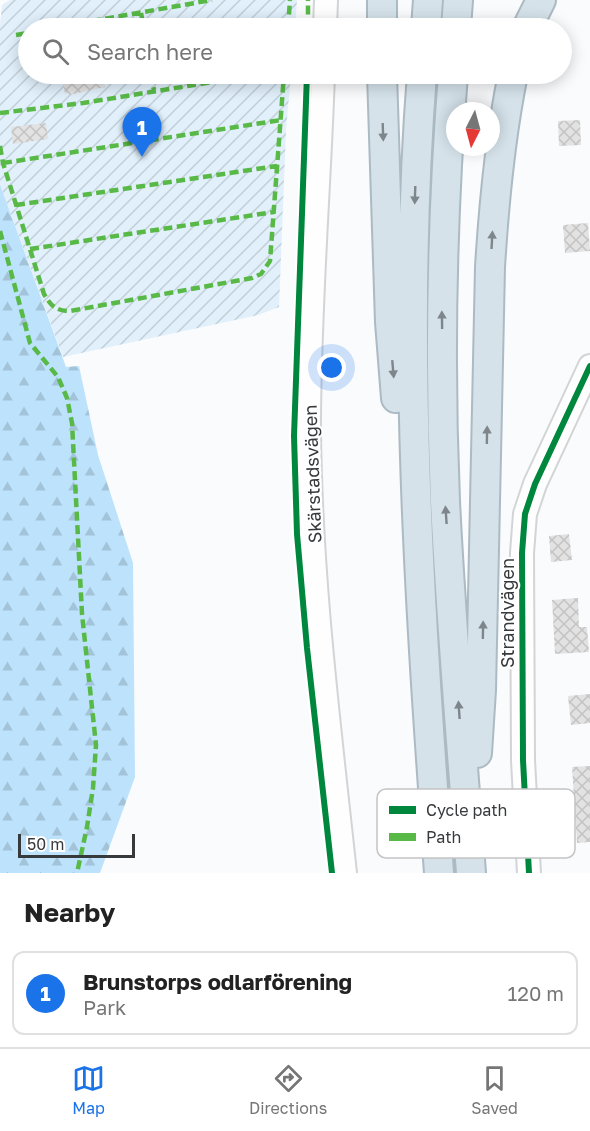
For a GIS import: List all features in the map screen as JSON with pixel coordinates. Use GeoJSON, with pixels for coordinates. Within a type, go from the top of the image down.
{"type":"FeatureCollection","features":[{"type":"Feature","properties":{"kind":"highway"},"geometry":{"type":"LineString","coordinates":[[382,0],[382,18]]}},
{"type":"Feature","properties":{"kind":"highway"},"geometry":{"type":"LineString","coordinates":[[427,18],[428,0]]}},
{"type":"Feature","properties":{"kind":"highway"},"geometry":{"type":"LineString","coordinates":[[457,18],[458,0]]}},
{"type":"Feature","properties":{"kind":"highway"},"geometry":{"type":"LineString","coordinates":[[382,84],[390,322],[400,453],[419,587]]}},
{"type":"Feature","properties":{"kind":"highway"},"geometry":{"type":"LineString","coordinates":[[422,84],[417,137],[412,309],[415,501],[433,789]]}},
{"type":"Feature","properties":{"kind":"highway"},"geometry":{"type":"LineString","coordinates":[[452,84],[442,310],[445,489],[465,789]]}},
{"type":"Feature","properties":{"kind":"highway"},"geometry":{"type":"LineString","coordinates":[[475,789],[481,690],[494,197],[511,84]]}},
{"type":"Feature","properties":{"kind":"highway"},"geometry":{"type":"LineString","coordinates":[[438,858],[439,873]]}},
{"type":"Feature","properties":{"kind":"main road"},"geometry":{"type":"LineString","coordinates":[[325,18],[326,0]]}},
{"type":"Feature","properties":{"kind":"main road","name":"Skärstadsvägen"},"geometry":{"type":"LineString","coordinates":[[323,84],[310,376],[310,463],[315,575],[345,873]]}},
{"type":"Feature","properties":{"kind":"main road","name":"Strandvägen"},"geometry":{"type":"LineString","coordinates":[[525,789],[522,553],[525,514],[535,484],[590,366]]}},
{"type":"Feature","properties":{"kind":"main road","name":"Strandvägen"},"geometry":{"type":"LineString","coordinates":[[528,858],[529,873]]}},
{"type":"Feature","properties":{"kind":"green space"},"geometry":{"type":"Polygon","coordinates":[[[0,184],[66,367],[79,366],[98,455],[133,563],[135,777],[100,873],[0,873],[0,184]]]}},
{"type":"Feature","properties":{"kind":"shaded area"},"geometry":{"type":"Polygon","coordinates":[[[10,0],[297,0],[296,18],[18,18],[18,84],[290,84],[286,130],[279,307],[258,315],[63,357],[0,184],[2,5],[10,0]]]}},
{"type":"Feature","properties":{"kind":"building"},"geometry":{"type":"Polygon","coordinates":[[[63,84],[104,84],[105,87],[69,95],[69,93],[65,94],[63,84]]]}},
{"type":"Feature","properties":{"kind":"building"},"geometry":{"type":"Polygon","coordinates":[[[580,120],[581,145],[559,146],[558,121],[580,120]]]}},
{"type":"Feature","properties":{"kind":"building"},"geometry":{"type":"Polygon","coordinates":[[[46,123],[48,139],[13,144],[11,127],[46,123]]]}},
{"type":"Feature","properties":{"kind":"building"},"geometry":{"type":"Polygon","coordinates":[[[588,223],[590,251],[565,253],[563,225],[588,223]]]}},
{"type":"Feature","properties":{"kind":"building"},"geometry":{"type":"Polygon","coordinates":[[[569,534],[572,560],[551,562],[549,536],[569,534]]]}},
{"type":"Feature","properties":{"kind":"building"},"geometry":{"type":"Polygon","coordinates":[[[578,598],[579,627],[587,627],[589,652],[555,654],[552,600],[578,598]]]}},
{"type":"Feature","properties":{"kind":"building"},"geometry":{"type":"Polygon","coordinates":[[[590,694],[590,723],[571,725],[568,696],[590,694]]]}},
{"type":"Feature","properties":{"kind":"building"},"geometry":{"type":"Polygon","coordinates":[[[590,766],[590,842],[577,843],[572,767],[590,766]]]}},
{"type":"Feature","properties":{"kind":"marked path"},"geometry":{"type":"LineString","coordinates":[[109,18],[212,0]]}},
{"type":"Feature","properties":{"kind":"marked path"},"geometry":{"type":"LineString","coordinates":[[289,18],[290,0]]}},
{"type":"Feature","properties":{"kind":"marked path"},"geometry":{"type":"LineString","coordinates":[[308,0],[308,18]]}},
{"type":"Feature","properties":{"kind":"marked path"},"geometry":{"type":"LineString","coordinates":[[141,13],[142,18]]}},
{"type":"Feature","properties":{"kind":"marked path"},"geometry":{"type":"LineString","coordinates":[[153,84],[154,90]]}},
{"type":"Feature","properties":{"kind":"marked path"},"geometry":{"type":"LineString","coordinates":[[0,113],[83,103],[200,84]]}},
{"type":"Feature","properties":{"kind":"marked path"},"geometry":{"type":"LineString","coordinates":[[0,146],[3,163],[44,294],[57,309],[70,311],[252,278],[261,274],[270,261],[283,84]]}},
{"type":"Feature","properties":{"kind":"marked path"},"geometry":{"type":"LineString","coordinates":[[3,163],[281,120]]}},
{"type":"Feature","properties":{"kind":"marked path"},"geometry":{"type":"LineString","coordinates":[[16,205],[277,166]]}},
{"type":"Feature","properties":{"kind":"marked path"},"geometry":{"type":"LineString","coordinates":[[30,249],[274,212]]}},
{"type":"Feature","properties":{"kind":"marked path"},"geometry":{"type":"LineString","coordinates":[[0,231],[30,343],[58,377],[67,398],[72,423],[82,614],[96,745],[93,788],[77,873]]}},
{"type":"Feature","properties":{"kind":"cycle path"},"geometry":{"type":"LineString","coordinates":[[307,84],[294,436],[297,534],[332,873]]}},
{"type":"Feature","properties":{"kind":"cycle path"},"geometry":{"type":"LineString","coordinates":[[525,789],[522,553],[525,514],[535,484],[590,366]]}},
{"type":"Feature","properties":{"kind":"cycle path"},"geometry":{"type":"LineString","coordinates":[[528,858],[529,873]]}},
{"type":"Feature","properties":{"kind":"place","name":"Brunstorps odlarförening"},"geometry":{"type":"Point","coordinates":[142,157]}}]}
